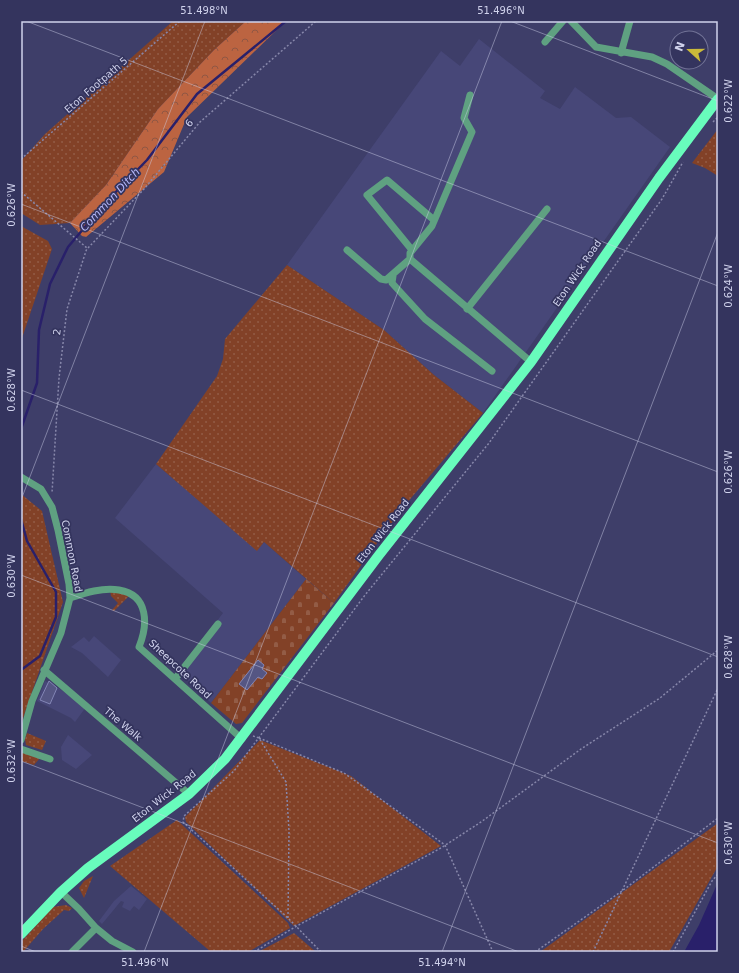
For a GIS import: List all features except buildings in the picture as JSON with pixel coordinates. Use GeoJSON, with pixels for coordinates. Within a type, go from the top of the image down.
{"type":"FeatureCollection","features":[{"type":"Feature","properties":{"kind":"main road","name":"Eton Wick Road"},"geometry":{"type":"LineString","coordinates":[[21,934],[60,892],[88,868],[189,794],[225,759],[244,736],[379,555],[531,362],[659,178],[718,99]]}},
{"type":"Feature","properties":{"kind":"street"},"geometry":{"type":"LineString","coordinates":[[545,42],[563,21]]}},
{"type":"Feature","properties":{"kind":"street"},"geometry":{"type":"LineString","coordinates":[[571,21],[596,47],[652,57],[667,64],[718,99]]}},
{"type":"Feature","properties":{"kind":"street"},"geometry":{"type":"LineString","coordinates":[[621,52],[630,21]]}},
{"type":"Feature","properties":{"kind":"street"},"geometry":{"type":"LineString","coordinates":[[347,250],[381,279],[386,280],[393,276],[410,259],[410,253],[434,220],[472,132],[464,118],[470,95]]}},
{"type":"Feature","properties":{"kind":"street"},"geometry":{"type":"LineString","coordinates":[[412,250],[367,195],[387,180],[434,220]]}},
{"type":"Feature","properties":{"kind":"street"},"geometry":{"type":"LineString","coordinates":[[467,309],[547,209]]}},
{"type":"Feature","properties":{"kind":"street"},"geometry":{"type":"LineString","coordinates":[[410,259],[531,362]]}},
{"type":"Feature","properties":{"kind":"street"},"geometry":{"type":"LineString","coordinates":[[393,276],[392,283],[425,319],[492,371]]}},
{"type":"Feature","properties":{"kind":"street","name":"Common Road"},"geometry":{"type":"LineString","coordinates":[[21,477],[41,489],[52,507],[58,530],[70,598],[61,632],[32,702],[21,740]]}},
{"type":"Feature","properties":{"kind":"street","name":"Sheepcote Road"},"geometry":{"type":"LineString","coordinates":[[70,598],[86,592],[102,590],[119,590],[131,595],[141,604],[146,619],[145,633],[139,647],[244,736]]}},
{"type":"Feature","properties":{"kind":"street"},"geometry":{"type":"LineString","coordinates":[[175,679],[218,624]]}},
{"type":"Feature","properties":{"kind":"street","name":"The Walk"},"geometry":{"type":"LineString","coordinates":[[44,670],[189,794]]}},
{"type":"Feature","properties":{"kind":"street"},"geometry":{"type":"LineString","coordinates":[[21,749],[50,760]]}},
{"type":"Feature","properties":{"kind":"street"},"geometry":{"type":"LineString","coordinates":[[60,892],[79,909],[96,928],[112,941],[133,952]]}},
{"type":"Feature","properties":{"kind":"street"},"geometry":{"type":"LineString","coordinates":[[72,952],[96,928]]}},
{"type":"Feature","properties":{"kind":"path","name":"Eton Footpath 5"},"geometry":{"type":"LineString","coordinates":[[21,159],[180,21]]}},
{"type":"Feature","properties":{"kind":"path","name":"6"},"geometry":{"type":"LineString","coordinates":[[87,248],[144,189],[200,122],[316,21]]}},
{"type":"Feature","properties":{"kind":"path"},"geometry":{"type":"LineString","coordinates":[[708,127],[718,117]]}},
{"type":"Feature","properties":{"kind":"path"},"geometry":{"type":"LineString","coordinates":[[321,952],[295,927],[288,918],[183,822],[184,816],[234,771],[365,595],[489,442],[662,199],[684,161]]}},
{"type":"Feature","properties":{"kind":"path"},"geometry":{"type":"LineString","coordinates":[[21,192],[87,248]]}},
{"type":"Feature","properties":{"kind":"path","name":"2"},"geometry":{"type":"LineString","coordinates":[[52,507],[59,378],[67,309],[87,248]]}},
{"type":"Feature","properties":{"kind":"path"},"geometry":{"type":"LineString","coordinates":[[254,952],[295,927],[445,845],[481,822],[581,749],[660,698],[718,650]]}},
{"type":"Feature","properties":{"kind":"path"},"geometry":{"type":"LineString","coordinates":[[593,952],[718,688]]}},
{"type":"Feature","properties":{"kind":"path"},"geometry":{"type":"LineString","coordinates":[[244,736],[259,738],[344,773],[445,845],[493,952]]}},
{"type":"Feature","properties":{"kind":"path"},"geometry":{"type":"LineString","coordinates":[[259,738],[286,782],[289,831],[288,918]]}},
{"type":"Feature","properties":{"kind":"path"},"geometry":{"type":"LineString","coordinates":[[535,952],[622,891],[718,818]]}},
{"type":"Feature","properties":{"kind":"path"},"geometry":{"type":"LineString","coordinates":[[673,952],[712,881],[718,874]]}},
{"type":"Feature","properties":{"kind":"shaded area"},"geometry":{"type":"Polygon","coordinates":[[[479,39],[545,91],[540,98],[560,109],[575,87],[616,118],[631,117],[670,147],[483,413],[434,375],[384,330],[287,265],[441,51],[460,66],[479,39]]]}},
{"type":"Feature","properties":{"kind":"shaded area"},"geometry":{"type":"Polygon","coordinates":[[[156,464],[257,550],[264,542],[306,579],[211,703],[178,670],[180,670],[223,613],[115,518],[156,464]]]}},
{"type":"Feature","properties":{"kind":"shaded area"},"geometry":{"type":"Polygon","coordinates":[[[94,636],[121,660],[108,677],[82,653],[71,647],[84,637],[89,642],[94,636]]]}},
{"type":"Feature","properties":{"kind":"shaded area"},"geometry":{"type":"Polygon","coordinates":[[[45,681],[60,689],[86,707],[75,722],[71,718],[37,701],[45,681]]]}},
{"type":"Feature","properties":{"kind":"shaded area"},"geometry":{"type":"Polygon","coordinates":[[[68,735],[92,755],[76,769],[62,760],[61,747],[68,735]]]}},
{"type":"Feature","properties":{"kind":"shaded area"},"geometry":{"type":"Polygon","coordinates":[[[718,882],[718,952],[684,952],[699,925],[718,882]]]}},
{"type":"Feature","properties":{"kind":"shaded area"},"geometry":{"type":"Polygon","coordinates":[[[131,886],[147,899],[139,910],[134,906],[130,911],[122,907],[124,902],[121,901],[102,924],[99,921],[114,901],[131,886]]]}},
{"type":"Feature","properties":{"kind":"green space"},"geometry":{"type":"Polygon","coordinates":[[[173,21],[246,21],[214,50],[158,109],[106,185],[70,223],[40,225],[21,213],[21,161],[45,134],[173,21]]]}},
{"type":"Feature","properties":{"kind":"green space"},"geometry":{"type":"Polygon","coordinates":[[[246,21],[286,21],[187,117],[164,172],[86,237],[82,236],[70,223],[106,185],[158,109],[214,50],[246,21]]]}},
{"type":"Feature","properties":{"kind":"green space"},"geometry":{"type":"Polygon","coordinates":[[[718,129],[718,176],[705,168],[692,163],[718,129]]]}},
{"type":"Feature","properties":{"kind":"green space"},"geometry":{"type":"Polygon","coordinates":[[[21,226],[48,241],[52,249],[21,341],[21,226]]]}},
{"type":"Feature","properties":{"kind":"green space"},"geometry":{"type":"Polygon","coordinates":[[[287,265],[384,330],[434,375],[483,413],[401,510],[334,603],[264,542],[257,551],[156,464],[217,376],[223,359],[225,339],[287,265]]]}},
{"type":"Feature","properties":{"kind":"green space"},"geometry":{"type":"Polygon","coordinates":[[[21,494],[42,511],[63,602],[21,724],[21,494]]]}},
{"type":"Feature","properties":{"kind":"green space"},"geometry":{"type":"Polygon","coordinates":[[[306,579],[334,603],[242,723],[236,724],[211,703],[306,579]]]}},
{"type":"Feature","properties":{"kind":"green space"},"geometry":{"type":"Polygon","coordinates":[[[110,590],[129,596],[114,611],[112,610],[118,603],[111,596],[110,590]]]}},
{"type":"Feature","properties":{"kind":"green space"},"geometry":{"type":"Polygon","coordinates":[[[27,733],[46,741],[42,750],[26,745],[25,739],[27,733]]]}},
{"type":"Feature","properties":{"kind":"green space"},"geometry":{"type":"Polygon","coordinates":[[[260,740],[351,776],[441,846],[294,926],[186,822],[185,817],[260,740]]]}},
{"type":"Feature","properties":{"kind":"green space"},"geometry":{"type":"Polygon","coordinates":[[[25,750],[40,758],[34,765],[21,761],[21,753],[25,750]]]}},
{"type":"Feature","properties":{"kind":"green space"},"geometry":{"type":"Polygon","coordinates":[[[177,820],[288,923],[290,928],[248,952],[211,952],[110,866],[177,820]]]}},
{"type":"Feature","properties":{"kind":"green space"},"geometry":{"type":"Polygon","coordinates":[[[718,823],[718,866],[669,952],[540,952],[718,823]]]}},
{"type":"Feature","properties":{"kind":"green space"},"geometry":{"type":"Polygon","coordinates":[[[93,876],[84,898],[79,888],[84,881],[93,876]]]}},
{"type":"Feature","properties":{"kind":"green space"},"geometry":{"type":"Polygon","coordinates":[[[66,905],[72,908],[69,911],[64,910],[43,929],[23,952],[21,952],[21,942],[53,907],[66,905]]]}},
{"type":"Feature","properties":{"kind":"green space"},"geometry":{"type":"Polygon","coordinates":[[[294,933],[316,952],[258,952],[294,933]]]}},
{"type":"Feature","properties":{"kind":"waterway","name":"Common Ditch"},"geometry":{"type":"LineString","coordinates":[[21,429],[37,383],[39,330],[50,284],[68,247],[106,202],[147,160],[197,94],[286,21]]}},
{"type":"Feature","properties":{"kind":"waterway","name":"Common Ditch"},"geometry":{"type":"LineString","coordinates":[[21,519],[27,541],[56,592],[56,617],[40,656],[21,670]]}}]}
